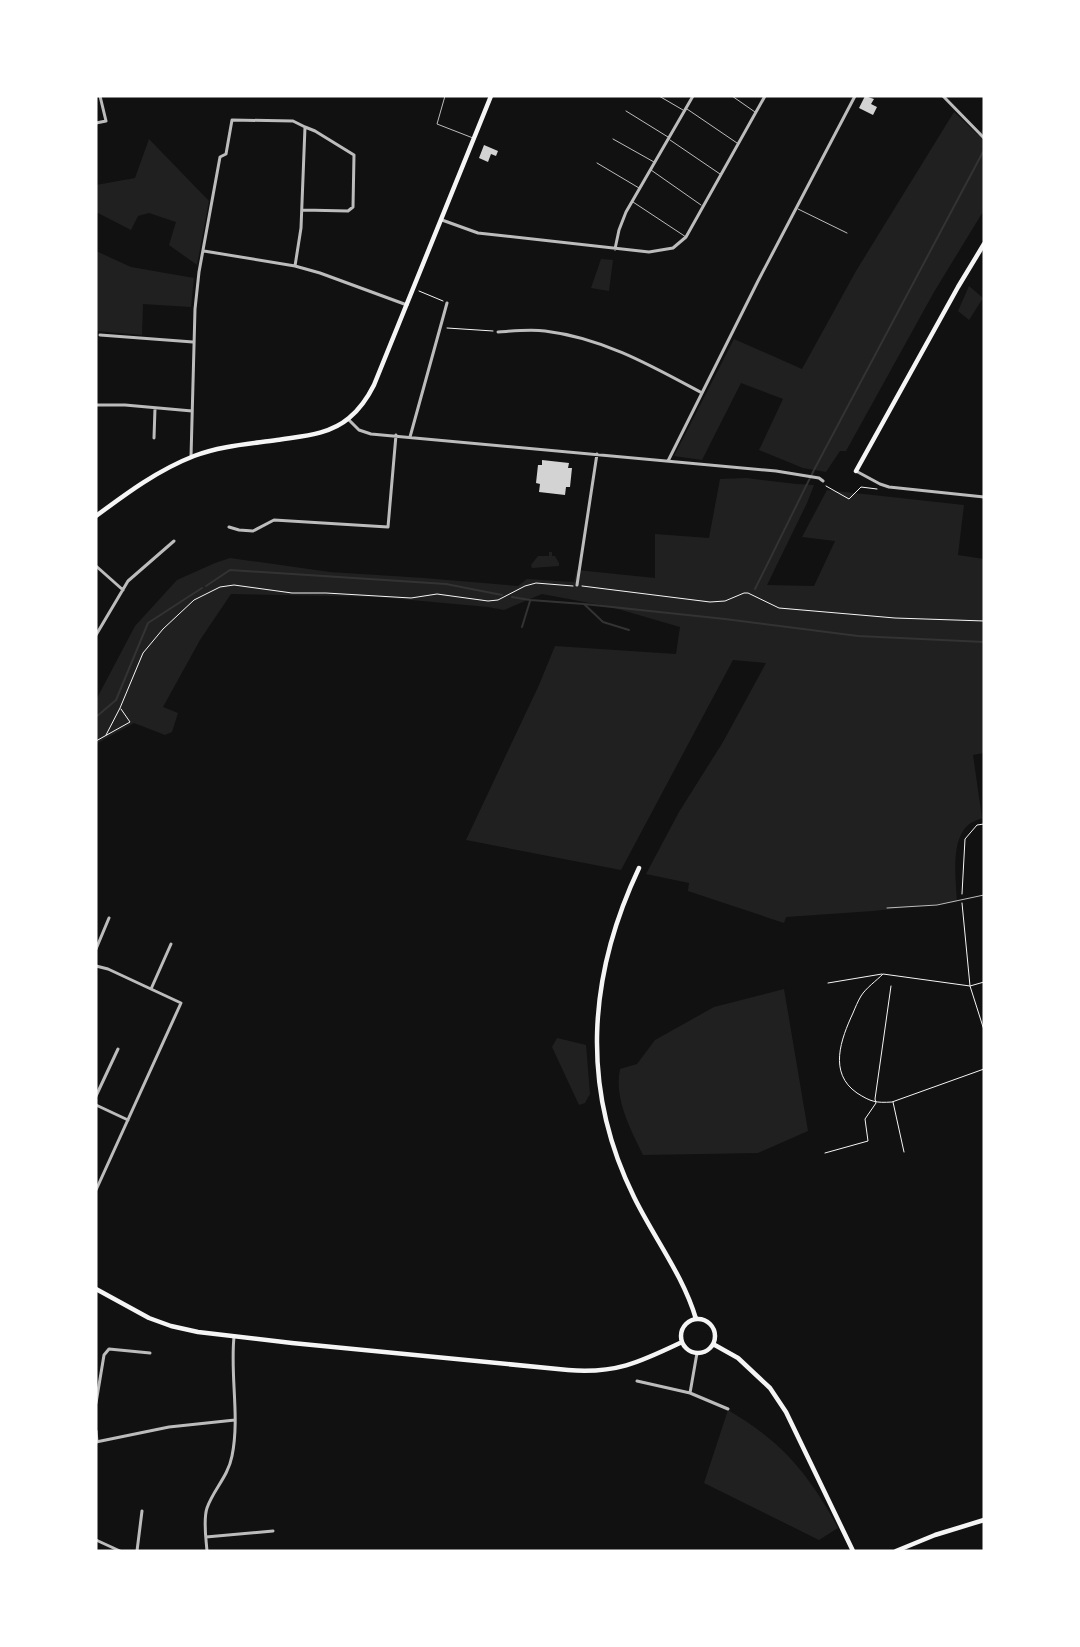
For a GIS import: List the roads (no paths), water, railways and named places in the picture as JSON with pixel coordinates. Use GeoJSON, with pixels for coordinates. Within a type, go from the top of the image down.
{"type":"FeatureCollection","features":[{"type":"Feature","properties":{"kind":"main road"},"geometry":{"type":"LineString","coordinates":[[96,516],[150,478],[192,457],[218,449],[309,436],[330,429],[348,419],[363,404],[370,394],[491,96]]}},
{"type":"Feature","properties":{"kind":"main road"},"geometry":{"type":"LineString","coordinates":[[856,471],[958,287],[984,244]]}},
{"type":"Feature","properties":{"kind":"main road"},"geometry":{"type":"LineString","coordinates":[[638,868],[618,916],[606,955],[598,1021],[600,1084],[606,1119],[624,1175],[639,1208],[687,1292],[696,1319]]}},
{"type":"Feature","properties":{"kind":"main road"},"geometry":{"type":"LineString","coordinates":[[96,1289],[131,1310],[162,1323],[198,1332],[585,1372],[620,1368],[641,1362],[682,1342]]}},
{"type":"Feature","properties":{"kind":"main road"},"geometry":{"type":"LineString","coordinates":[[696,1319],[706,1320],[713,1327],[716,1334],[713,1344],[704,1352],[697,1353],[690,1350],[682,1342],[681,1334],[689,1322],[696,1319]]}},
{"type":"Feature","properties":{"kind":"main road"},"geometry":{"type":"LineString","coordinates":[[713,1344],[738,1358],[770,1388],[786,1412],[853,1551]]}},
{"type":"Feature","properties":{"kind":"main road"},"geometry":{"type":"LineString","coordinates":[[896,1551],[935,1535],[984,1520]]}},
{"type":"Feature","properties":{"kind":"street"},"geometry":{"type":"LineString","coordinates":[[96,123],[106,121],[100,96]]}},
{"type":"Feature","properties":{"kind":"street"},"geometry":{"type":"LineString","coordinates":[[615,249],[619,230],[632,201],[693,96]]}},
{"type":"Feature","properties":{"kind":"street"},"geometry":{"type":"LineString","coordinates":[[442,220],[478,233],[649,252],[672,248],[686,237],[764,96]]}},
{"type":"Feature","properties":{"kind":"street"},"geometry":{"type":"LineString","coordinates":[[668,461],[758,281],[798,208],[855,96]]}},
{"type":"Feature","properties":{"kind":"street"},"geometry":{"type":"LineString","coordinates":[[943,96],[984,138]]}},
{"type":"Feature","properties":{"kind":"street"},"geometry":{"type":"LineString","coordinates":[[192,457],[193,342],[196,301],[220,156],[226,154],[232,120],[293,120],[354,155],[353,207],[348,211],[303,210]]}},
{"type":"Feature","properties":{"kind":"street"},"geometry":{"type":"LineString","coordinates":[[295,266],[303,210],[305,127]]}},
{"type":"Feature","properties":{"kind":"street"},"geometry":{"type":"LineString","coordinates":[[204,251],[295,266],[344,280],[406,304]]}},
{"type":"Feature","properties":{"kind":"street"},"geometry":{"type":"LineString","coordinates":[[410,437],[447,303]]}},
{"type":"Feature","properties":{"kind":"street"},"geometry":{"type":"LineString","coordinates":[[498,332],[543,330],[593,340],[656,368],[702,393]]}},
{"type":"Feature","properties":{"kind":"street"},"geometry":{"type":"LineString","coordinates":[[100,335],[193,342]]}},
{"type":"Feature","properties":{"kind":"street"},"geometry":{"type":"LineString","coordinates":[[96,405],[125,405],[192,411]]}},
{"type":"Feature","properties":{"kind":"street"},"geometry":{"type":"LineString","coordinates":[[154,438],[156,408]]}},
{"type":"Feature","properties":{"kind":"street"},"geometry":{"type":"LineString","coordinates":[[348,419],[359,430],[366,433],[776,471],[823,481]]}},
{"type":"Feature","properties":{"kind":"street"},"geometry":{"type":"LineString","coordinates":[[229,527],[253,531],[274,520],[388,527],[396,435]]}},
{"type":"Feature","properties":{"kind":"street"},"geometry":{"type":"LineString","coordinates":[[577,585],[597,454]]}},
{"type":"Feature","properties":{"kind":"street"},"geometry":{"type":"LineString","coordinates":[[856,471],[888,487],[984,497]]}},
{"type":"Feature","properties":{"kind":"street"},"geometry":{"type":"LineString","coordinates":[[96,636],[128,581],[174,541]]}},
{"type":"Feature","properties":{"kind":"street"},"geometry":{"type":"LineString","coordinates":[[96,566],[123,590]]}},
{"type":"Feature","properties":{"kind":"street"},"geometry":{"type":"LineString","coordinates":[[96,949],[109,918]]}},
{"type":"Feature","properties":{"kind":"street"},"geometry":{"type":"LineString","coordinates":[[151,989],[171,944]]}},
{"type":"Feature","properties":{"kind":"street"},"geometry":{"type":"LineString","coordinates":[[96,966],[108,969],[182,1003],[96,1190]]}},
{"type":"Feature","properties":{"kind":"street"},"geometry":{"type":"LineString","coordinates":[[96,1096],[118,1049]]}},
{"type":"Feature","properties":{"kind":"street"},"geometry":{"type":"LineString","coordinates":[[96,1105],[128,1120]]}},
{"type":"Feature","properties":{"kind":"street"},"geometry":{"type":"LineString","coordinates":[[207,1551],[206,1511],[229,1468],[232,1455],[235,1420],[234,1337]]}},
{"type":"Feature","properties":{"kind":"street"},"geometry":{"type":"LineString","coordinates":[[96,1403],[104,1355],[109,1349],[150,1353]]}},
{"type":"Feature","properties":{"kind":"street"},"geometry":{"type":"LineString","coordinates":[[690,1393],[697,1353]]}},
{"type":"Feature","properties":{"kind":"street"},"geometry":{"type":"LineString","coordinates":[[637,1381],[690,1393],[728,1409]]}},
{"type":"Feature","properties":{"kind":"street"},"geometry":{"type":"LineString","coordinates":[[96,1431],[96,1442],[163,1428],[235,1420]]}},
{"type":"Feature","properties":{"kind":"street"},"geometry":{"type":"LineString","coordinates":[[137,1551],[142,1511]]}},
{"type":"Feature","properties":{"kind":"street"},"geometry":{"type":"LineString","coordinates":[[206,1537],[273,1531]]}},
{"type":"Feature","properties":{"kind":"street"},"geometry":{"type":"LineString","coordinates":[[96,1540],[120,1551]]}},
{"type":"Feature","properties":{"kind":"lane"},"geometry":{"type":"LineString","coordinates":[[445,96],[437,124],[474,138]]}},
{"type":"Feature","properties":{"kind":"lane"},"geometry":{"type":"LineString","coordinates":[[659,96],[685,110],[738,144]]}},
{"type":"Feature","properties":{"kind":"lane"},"geometry":{"type":"LineString","coordinates":[[732,96],[756,112]]}},
{"type":"Feature","properties":{"kind":"lane"},"geometry":{"type":"LineString","coordinates":[[626,111],[664,133],[721,175]]}},
{"type":"Feature","properties":{"kind":"lane"},"geometry":{"type":"LineString","coordinates":[[613,139],[655,163]]}},
{"type":"Feature","properties":{"kind":"lane"},"geometry":{"type":"LineString","coordinates":[[597,163],[640,188]]}},
{"type":"Feature","properties":{"kind":"lane"},"geometry":{"type":"LineString","coordinates":[[651,170],[703,206]]}},
{"type":"Feature","properties":{"kind":"lane"},"geometry":{"type":"LineString","coordinates":[[632,201],[686,237]]}},
{"type":"Feature","properties":{"kind":"lane"},"geometry":{"type":"LineString","coordinates":[[798,208],[847,233]]}},
{"type":"Feature","properties":{"kind":"lane"},"geometry":{"type":"LineString","coordinates":[[887,908],[937,905],[984,895]]}},
{"type":"Feature","properties":{"kind":"waterway"},"geometry":{"type":"LineString","coordinates":[[755,589],[815,468],[984,150]]}},
{"type":"Feature","properties":{"kind":"waterway"},"geometry":{"type":"LineString","coordinates":[[206,586],[230,570],[446,584],[502,595]]}},
{"type":"Feature","properties":{"kind":"waterway"},"geometry":{"type":"LineString","coordinates":[[96,717],[116,700],[148,623],[202,588]]}},
{"type":"Feature","properties":{"kind":"waterway"},"geometry":{"type":"LineString","coordinates":[[512,597],[725,619],[858,636],[984,642]]}},
{"type":"Feature","properties":{"kind":"waterway"},"geometry":{"type":"LineString","coordinates":[[522,627],[530,601]]}},
{"type":"Feature","properties":{"kind":"waterway"},"geometry":{"type":"LineString","coordinates":[[584,604],[603,622],[629,630]]}}]}
